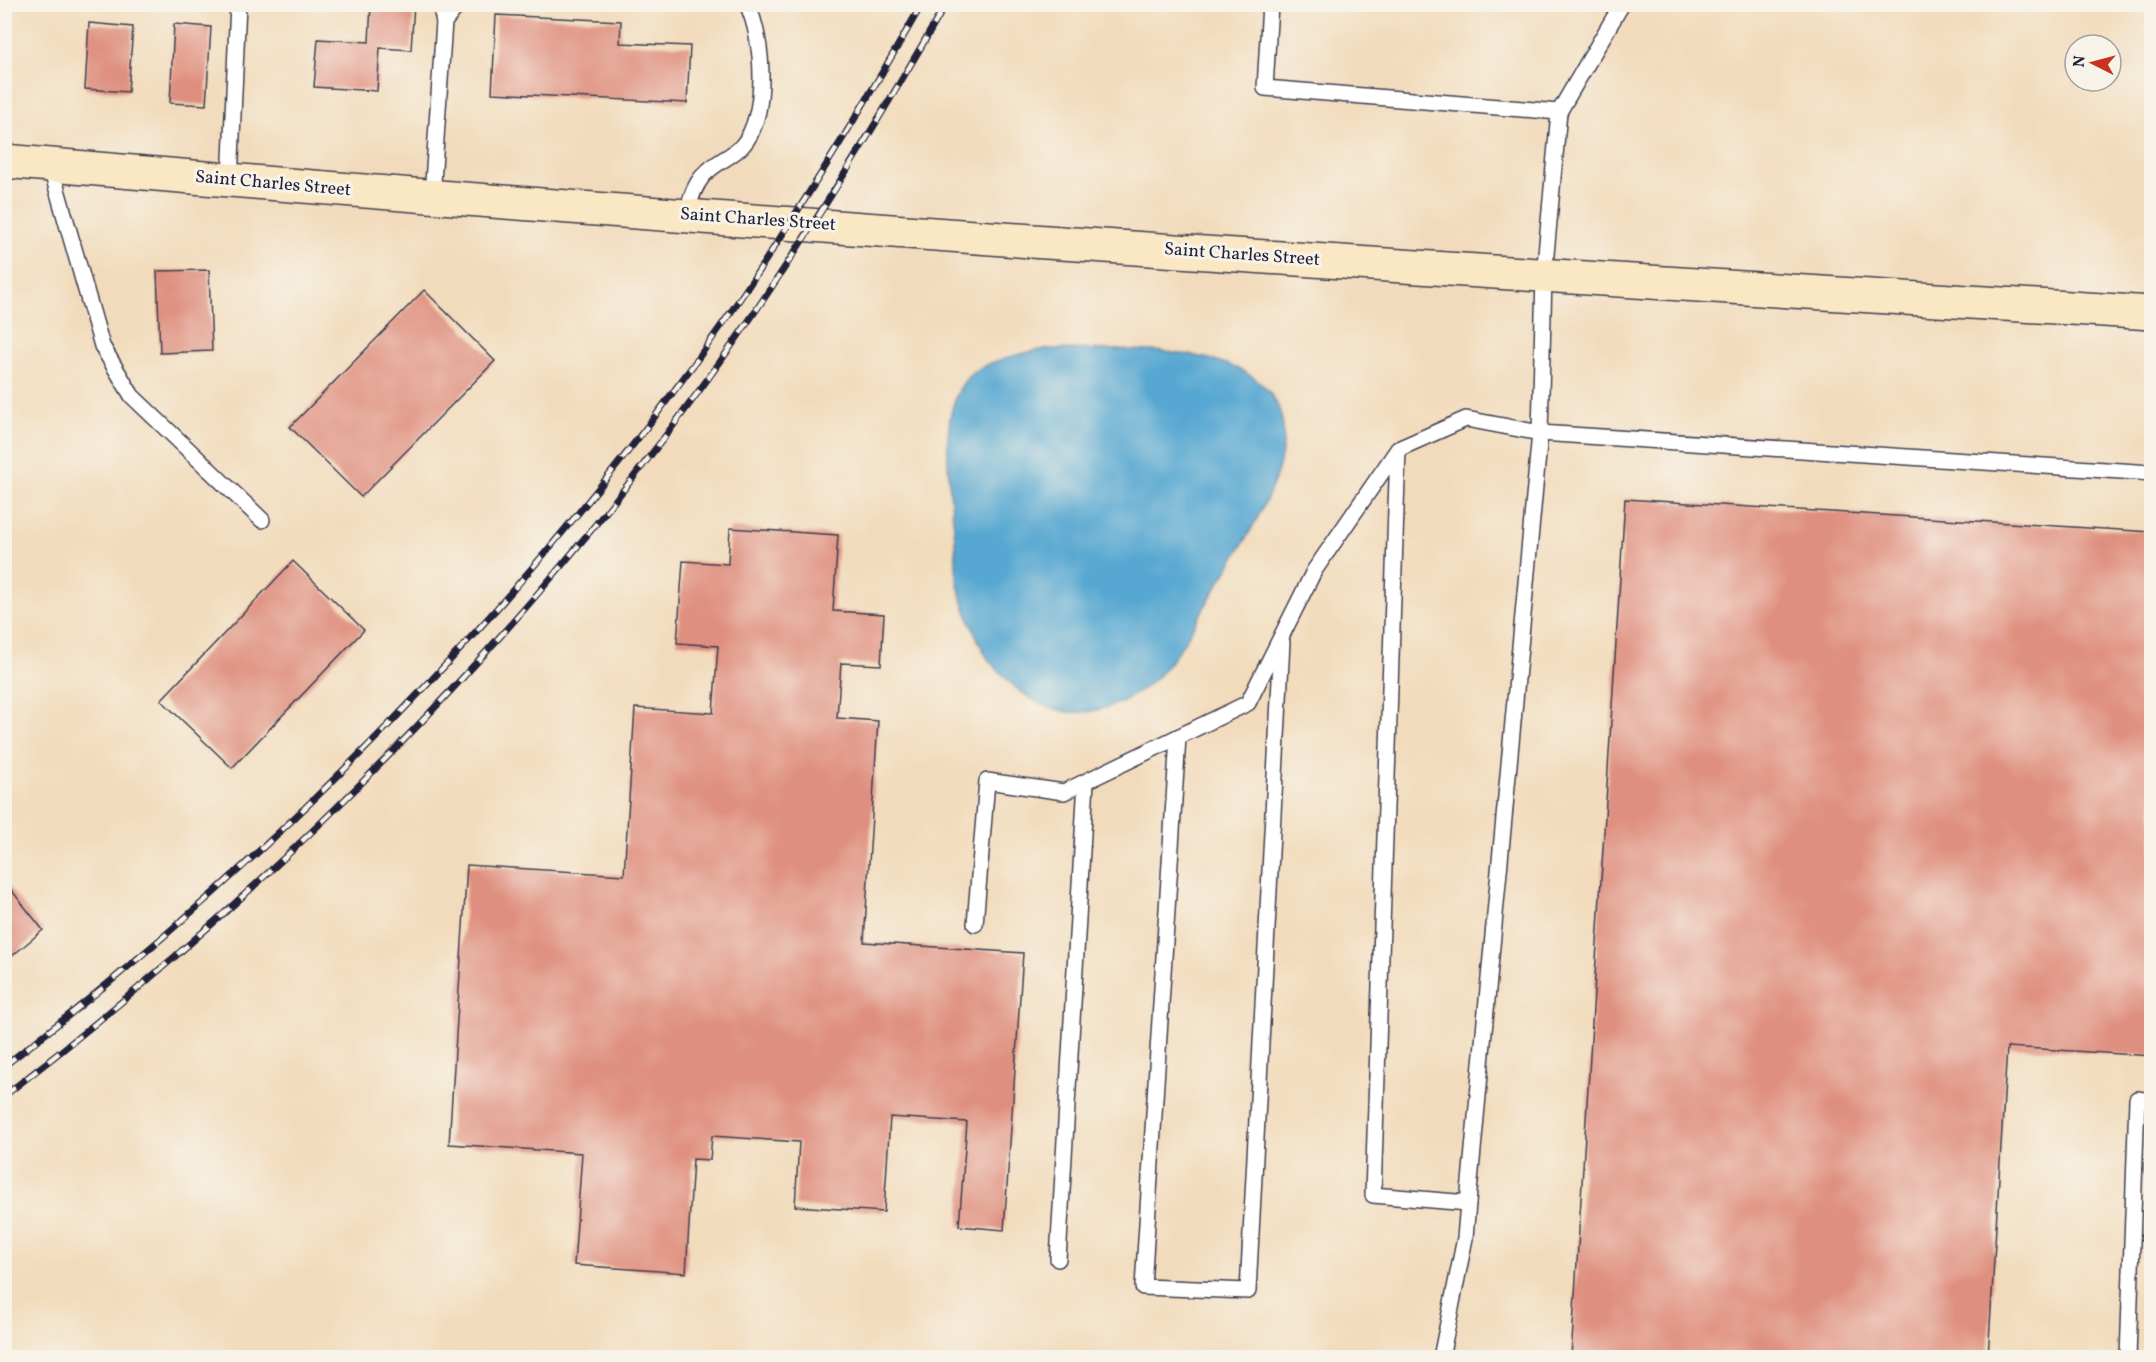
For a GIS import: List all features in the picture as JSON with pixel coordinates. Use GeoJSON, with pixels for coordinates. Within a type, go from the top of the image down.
{"type":"FeatureCollection","features":[{"type":"Feature","properties":{"kind":"main road","name":"Saint Charles Street"},"geometry":{"type":"LineString","coordinates":[[4,161],[432,197],[1511,274],[2151,313]]}},
{"type":"Feature","properties":{"kind":"lane"},"geometry":{"type":"LineString","coordinates":[[230,181],[238,4]]}},
{"type":"Feature","properties":{"kind":"lane"},"geometry":{"type":"LineString","coordinates":[[432,197],[444,22],[440,4]]}},
{"type":"Feature","properties":{"kind":"lane"},"geometry":{"type":"LineString","coordinates":[[444,22],[459,4]]}},
{"type":"Feature","properties":{"kind":"lane"},"geometry":{"type":"LineString","coordinates":[[686,215],[694,190],[703,176],[741,146],[754,128],[759,103],[760,62],[754,18],[747,4]]}},
{"type":"Feature","properties":{"kind":"lane"},"geometry":{"type":"LineString","coordinates":[[1270,4],[1265,88],[1559,112]]}},
{"type":"Feature","properties":{"kind":"lane"},"geometry":{"type":"LineString","coordinates":[[1441,1358],[1465,1238],[1540,433],[1544,276],[1559,112],[1622,4]]}},
{"type":"Feature","properties":{"kind":"lane"},"geometry":{"type":"LineString","coordinates":[[50,165],[102,346],[132,396],[262,520]]}},
{"type":"Feature","properties":{"kind":"lane"},"geometry":{"type":"LineString","coordinates":[[975,924],[987,781],[1064,792],[1248,703],[1314,571],[1398,449],[1466,418],[1540,433],[2151,473]]}},
{"type":"Feature","properties":{"kind":"lane"},"geometry":{"type":"LineString","coordinates":[[1398,449],[1373,1195],[1468,1203]]}},
{"type":"Feature","properties":{"kind":"lane"},"geometry":{"type":"LineString","coordinates":[[1178,737],[1143,1287],[1248,1291],[1282,635]]}},
{"type":"Feature","properties":{"kind":"lane"},"geometry":{"type":"LineString","coordinates":[[1058,1259],[1086,782]]}},
{"type":"Feature","properties":{"kind":"lane"},"geometry":{"type":"LineString","coordinates":[[2128,1358],[2137,1100],[2151,1101]]}},
{"type":"Feature","properties":{"kind":"water"},"geometry":{"type":"Polygon","coordinates":[[[1047,349],[1163,352],[1204,358],[1240,370],[1268,390],[1282,420],[1280,462],[1267,499],[1247,537],[1182,645],[1163,671],[1137,693],[1117,704],[1097,710],[1078,712],[1058,710],[1038,703],[1020,691],[992,664],[983,651],[964,604],[957,577],[948,432],[951,411],[958,392],[968,377],[984,366],[1017,355],[1047,349]]]}},
{"type":"Feature","properties":{"kind":"building"},"geometry":{"type":"Polygon","coordinates":[[[371,4],[414,4],[411,50],[380,48],[377,91],[314,87],[318,39],[369,42],[371,4]]]}},
{"type":"Feature","properties":{"kind":"building"},"geometry":{"type":"Polygon","coordinates":[[[496,15],[621,21],[620,43],[690,46],[687,103],[492,93],[496,15]]]}},
{"type":"Feature","properties":{"kind":"building"},"geometry":{"type":"Polygon","coordinates":[[[89,23],[133,27],[128,92],[85,89],[89,23]]]}},
{"type":"Feature","properties":{"kind":"building"},"geometry":{"type":"Polygon","coordinates":[[[174,24],[211,27],[206,105],[170,103],[174,24]]]}},
{"type":"Feature","properties":{"kind":"building"},"geometry":{"type":"Polygon","coordinates":[[[209,270],[212,351],[160,353],[157,271],[209,270]]]}},
{"type":"Feature","properties":{"kind":"building"},"geometry":{"type":"Polygon","coordinates":[[[424,290],[495,361],[361,497],[290,427],[424,290]]]}},
{"type":"Feature","properties":{"kind":"building"},"geometry":{"type":"Polygon","coordinates":[[[1625,499],[2152,532],[2152,1056],[2007,1047],[1988,1358],[1571,1358],[1625,499]]]}},
{"type":"Feature","properties":{"kind":"building"},"geometry":{"type":"Polygon","coordinates":[[[730,528],[838,535],[833,611],[884,614],[881,665],[841,663],[837,718],[878,721],[864,942],[1023,953],[1004,1230],[959,1226],[967,1122],[890,1117],[884,1212],[795,1206],[799,1142],[712,1136],[710,1160],[693,1159],[686,1273],[574,1265],[582,1153],[449,1144],[467,865],[624,875],[635,708],[713,713],[718,646],[677,643],[683,561],[728,564],[730,528]]]}},
{"type":"Feature","properties":{"kind":"building"},"geometry":{"type":"Polygon","coordinates":[[[293,561],[364,630],[232,768],[161,700],[293,561]]]}},
{"type":"Feature","properties":{"kind":"building"},"geometry":{"type":"Polygon","coordinates":[[[5,882],[43,930],[5,962],[5,882]]]}},
{"type":"Feature","properties":{"kind":"railway"},"geometry":{"type":"LineString","coordinates":[[4,1066],[106,985],[205,900],[302,810],[396,717],[487,620],[573,520],[654,417],[731,312],[830,160],[922,4]]}},
{"type":"Feature","properties":{"kind":"railway"},"geometry":{"type":"LineString","coordinates":[[4,1096],[105,1016],[203,932],[298,845],[389,755],[478,661],[562,565],[643,465],[750,319],[837,186],[946,4]]}}]}
